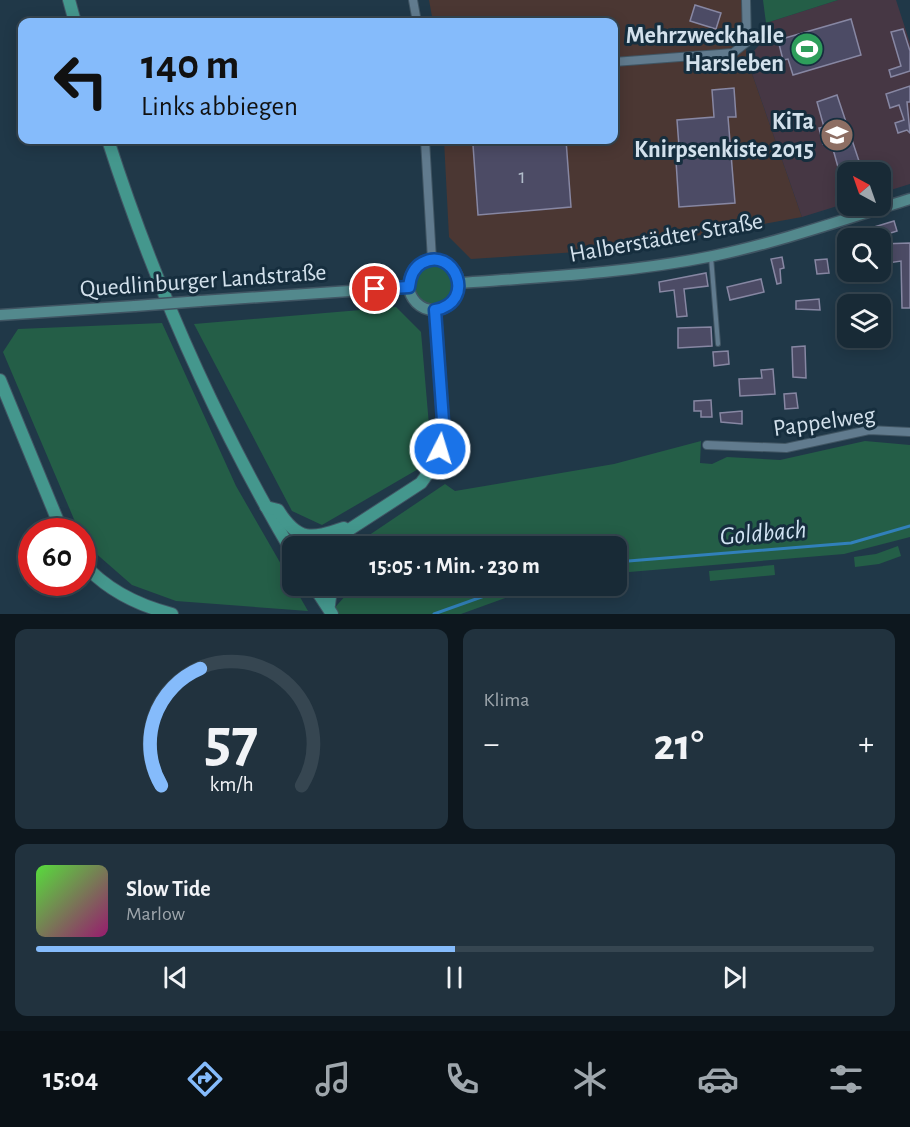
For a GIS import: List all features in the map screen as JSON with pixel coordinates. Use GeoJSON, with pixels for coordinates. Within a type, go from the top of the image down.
{"type":"FeatureCollection","features":[{"type":"Feature","properties":{"kind":"main road"},"geometry":{"type":"LineString","coordinates":[[69,0],[74,18]]}},
{"type":"Feature","properties":{"kind":"main road"},"geometry":{"type":"LineString","coordinates":[[109,144],[129,202],[173,314],[226,430],[283,536]]}},
{"type":"Feature","properties":{"kind":"main road","name":"Halberstädter Straße"},"geometry":{"type":"LineString","coordinates":[[459,283],[596,273],[711,256],[762,244],[910,199]]}},
{"type":"Feature","properties":{"kind":"main road"},"geometry":{"type":"LineString","coordinates":[[432,260],[450,266],[459,283],[457,294],[451,304],[435,310],[420,306],[412,297],[409,287],[411,276],[417,267],[432,260]]}},
{"type":"Feature","properties":{"kind":"main road","name":"Quedlinburger Landstraße"},"geometry":{"type":"LineString","coordinates":[[0,315],[409,287]]}},
{"type":"Feature","properties":{"kind":"main road"},"geometry":{"type":"LineString","coordinates":[[338,536],[421,483],[436,462],[443,421],[435,310]]}},
{"type":"Feature","properties":{"kind":"main road"},"geometry":{"type":"LineString","coordinates":[[0,380],[57,518]]}},
{"type":"Feature","properties":{"kind":"main road"},"geometry":{"type":"LineString","coordinates":[[266,507],[278,510],[291,529],[308,536],[324,535],[357,523]]}},
{"type":"Feature","properties":{"kind":"main road"},"geometry":{"type":"LineString","coordinates":[[353,536],[357,523]]}},
{"type":"Feature","properties":{"kind":"main road"},"geometry":{"type":"LineString","coordinates":[[96,576],[123,596],[172,614]]}},
{"type":"Feature","properties":{"kind":"main road"},"geometry":{"type":"LineString","coordinates":[[320,596],[330,612]]}},
{"type":"Feature","properties":{"kind":"main road"},"geometry":{"type":"LineString","coordinates":[[330,596],[330,612]]}},
{"type":"Feature","properties":{"kind":"street"},"geometry":{"type":"LineString","coordinates":[[413,0],[416,18]]}},
{"type":"Feature","properties":{"kind":"street"},"geometry":{"type":"LineString","coordinates":[[618,62],[733,53],[747,42],[749,31],[746,0]]}},
{"type":"Feature","properties":{"kind":"street"},"geometry":{"type":"LineString","coordinates":[[425,144],[432,260]]}},
{"type":"Feature","properties":{"kind":"street","name":"Pappelweg"},"geometry":{"type":"LineString","coordinates":[[707,445],[786,448],[869,430],[910,432]]}},
{"type":"Feature","properties":{"kind":"lane"},"geometry":{"type":"LineString","coordinates":[[711,256],[718,344]]}},
{"type":"Feature","properties":{"kind":"shaded area"},"geometry":{"type":"Polygon","coordinates":[[[429,0],[741,0],[747,59],[802,217],[623,249],[471,259],[449,237],[444,144],[618,144],[618,18],[432,18],[429,0]]]}},
{"type":"Feature","properties":{"kind":"shaded area"},"geometry":{"type":"Polygon","coordinates":[[[838,0],[896,0],[910,43],[910,184],[891,190],[891,162],[837,162],[837,206],[802,217],[747,59],[767,36],[766,23],[838,0]]]}},
{"type":"Feature","properties":{"kind":"green space"},"geometry":{"type":"Polygon","coordinates":[[[763,0],[838,0],[766,23],[763,0]]]}},
{"type":"Feature","properties":{"kind":"green space"},"geometry":{"type":"Polygon","coordinates":[[[434,266],[448,271],[453,285],[448,299],[434,304],[420,299],[415,285],[420,271],[434,266]]]}},
{"type":"Feature","properties":{"kind":"green space"},"geometry":{"type":"Polygon","coordinates":[[[396,307],[421,332],[430,437],[420,468],[322,525],[292,511],[194,324],[396,307]]]}},
{"type":"Feature","properties":{"kind":"green space"},"geometry":{"type":"Polygon","coordinates":[[[162,323],[236,486],[282,566],[282,596],[299,596],[308,611],[176,601],[132,585],[96,554],[96,518],[73,518],[3,352],[18,329],[162,323]]]}},
{"type":"Feature","properties":{"kind":"green space"},"geometry":{"type":"Polygon","coordinates":[[[701,441],[700,463],[712,464],[727,457],[780,460],[865,441],[910,445],[910,537],[844,554],[627,572],[627,536],[368,536],[445,484],[455,491],[614,464],[701,441]]]}},
{"type":"Feature","properties":{"kind":"green space"},"geometry":{"type":"Polygon","coordinates":[[[898,546],[901,556],[879,564],[855,567],[854,557],[876,554],[898,546]]]}},
{"type":"Feature","properties":{"kind":"green space"},"geometry":{"type":"Polygon","coordinates":[[[774,565],[775,575],[710,581],[709,571],[774,565]]]}},
{"type":"Feature","properties":{"kind":"green space"},"geometry":{"type":"Polygon","coordinates":[[[345,596],[511,596],[461,614],[329,614],[345,596]]]}},
{"type":"Feature","properties":{"kind":"building"},"geometry":{"type":"Polygon","coordinates":[[[695,5],[721,13],[716,29],[690,21],[695,5]]]}},
{"type":"Feature","properties":{"kind":"building"},"geometry":{"type":"Polygon","coordinates":[[[851,19],[861,55],[793,75],[788,59],[783,60],[778,40],[851,19]]]}},
{"type":"Feature","properties":{"kind":"building"},"geometry":{"type":"Polygon","coordinates":[[[903,29],[910,51],[910,71],[891,77],[889,70],[901,66],[891,32],[903,29]]]}},
{"type":"Feature","properties":{"kind":"building"},"geometry":{"type":"Polygon","coordinates":[[[910,86],[910,102],[907,102],[910,133],[907,130],[898,133],[895,123],[904,120],[899,105],[890,108],[886,94],[910,86]]]}},
{"type":"Feature","properties":{"kind":"building"},"geometry":{"type":"Polygon","coordinates":[[[734,88],[736,117],[728,117],[735,203],[679,207],[676,161],[680,160],[677,120],[714,117],[712,90],[734,88]]]}},
{"type":"Feature","properties":{"kind":"building","name":"KiTa Knirpsenkiste 2015"},"geometry":{"type":"Polygon","coordinates":[[[837,95],[859,161],[837,163],[831,142],[823,144],[819,128],[824,127],[817,102],[837,95]]]}},
{"type":"Feature","properties":{"kind":"building"},"geometry":{"type":"Polygon","coordinates":[[[566,144],[571,207],[478,215],[473,145],[566,144]]]}},
{"type":"Feature","properties":{"kind":"building"},"geometry":{"type":"Polygon","coordinates":[[[894,221],[897,231],[891,233],[891,228],[871,228],[894,221]]]}},
{"type":"Feature","properties":{"kind":"building"},"geometry":{"type":"Polygon","coordinates":[[[910,243],[910,308],[902,308],[901,261],[891,263],[891,244],[910,243]]]}},
{"type":"Feature","properties":{"kind":"building"},"geometry":{"type":"Polygon","coordinates":[[[782,257],[784,268],[780,269],[781,283],[777,284],[771,259],[782,257]]]}},
{"type":"Feature","properties":{"kind":"building"},"geometry":{"type":"Polygon","coordinates":[[[827,259],[829,273],[817,274],[815,260],[827,259]]]}},
{"type":"Feature","properties":{"kind":"building"},"geometry":{"type":"Polygon","coordinates":[[[706,273],[708,286],[684,289],[687,316],[677,317],[674,290],[660,292],[659,282],[706,273]]]}},
{"type":"Feature","properties":{"kind":"building"},"geometry":{"type":"Polygon","coordinates":[[[761,279],[764,292],[730,300],[727,287],[761,279]]]}},
{"type":"Feature","properties":{"kind":"building"},"geometry":{"type":"Polygon","coordinates":[[[819,299],[820,310],[796,309],[796,301],[819,299]]]}},
{"type":"Feature","properties":{"kind":"building"},"geometry":{"type":"Polygon","coordinates":[[[711,327],[712,346],[678,348],[678,328],[711,327]]]}},
{"type":"Feature","properties":{"kind":"building"},"geometry":{"type":"Polygon","coordinates":[[[805,346],[806,378],[793,377],[792,347],[805,346]]]}},
{"type":"Feature","properties":{"kind":"building"},"geometry":{"type":"Polygon","coordinates":[[[728,351],[729,364],[714,366],[713,352],[728,351]]]}},
{"type":"Feature","properties":{"kind":"building"},"geometry":{"type":"Polygon","coordinates":[[[773,369],[775,394],[740,396],[739,379],[762,378],[761,370],[773,369]]]}},
{"type":"Feature","properties":{"kind":"building"},"geometry":{"type":"Polygon","coordinates":[[[796,393],[798,408],[785,409],[784,394],[796,393]]]}},
{"type":"Feature","properties":{"kind":"building"},"geometry":{"type":"Polygon","coordinates":[[[711,400],[712,417],[701,417],[701,411],[694,411],[694,401],[711,400]]]}},
{"type":"Feature","properties":{"kind":"building"},"geometry":{"type":"Polygon","coordinates":[[[742,411],[742,424],[721,422],[720,413],[742,411]]]}},
{"type":"Feature","properties":{"kind":"waterway","name":"Goldbach"},"geometry":{"type":"LineString","coordinates":[[627,561],[851,543],[910,526]]}},
{"type":"Feature","properties":{"kind":"waterway","name":"Goldbach"},"geometry":{"type":"LineString","coordinates":[[434,614],[484,596]]}},
{"type":"Feature","properties":{"kind":"place","name":"Mehrzweckhalle Harsleben"},"geometry":{"type":"Point","coordinates":[807,49]}},
{"type":"Feature","properties":{"kind":"place","name":"KiTa Knirpsenkiste 2015"},"geometry":{"type":"Point","coordinates":[837,135]}},
{"type":"Feature","properties":{"kind":"route"},"geometry":{"type":"LineString","coordinates":[[375,289],[409,287],[413,271],[432,260],[445,262],[458,277],[459,289],[451,304],[435,310],[443,421],[440,449]]}}]}
